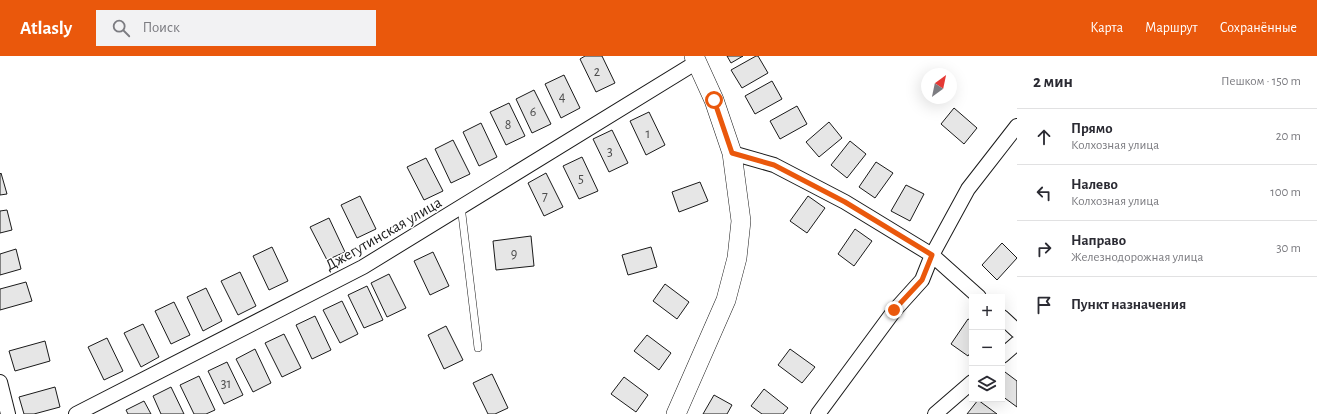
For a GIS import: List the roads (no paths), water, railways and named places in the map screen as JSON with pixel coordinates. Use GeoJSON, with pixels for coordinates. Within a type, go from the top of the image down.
{"type":"FeatureCollection","features":[{"type":"Feature","properties":{"kind":"main road"},"geometry":{"type":"LineString","coordinates":[[676,414],[726,300],[737,258],[741,221],[732,153],[714,100],[696,59]]}},
{"type":"Feature","properties":{"kind":"street","name":"Джегутинская улица"},"geometry":{"type":"LineString","coordinates":[[76,414],[363,267],[696,59]]}},
{"type":"Feature","properties":{"kind":"street"},"geometry":{"type":"LineString","coordinates":[[818,414],[894,310],[922,280],[932,255],[968,189],[1017,126]]}},
{"type":"Feature","properties":{"kind":"street"},"geometry":{"type":"LineString","coordinates":[[732,153],[774,165],[845,202],[932,255],[976,294]]}},
{"type":"Feature","properties":{"kind":"street"},"geometry":{"type":"LineString","coordinates":[[1005,320],[1017,331]]}},
{"type":"Feature","properties":{"kind":"street"},"geometry":{"type":"LineString","coordinates":[[1005,354],[1017,344]]}},
{"type":"Feature","properties":{"kind":"street"},"geometry":{"type":"LineString","coordinates":[[0,382],[8,414]]}},
{"type":"Feature","properties":{"kind":"street"},"geometry":{"type":"LineString","coordinates":[[935,414],[969,385]]}},
{"type":"Feature","properties":{"kind":"lane"},"geometry":{"type":"LineString","coordinates":[[461,206],[478,348]]}}]}
